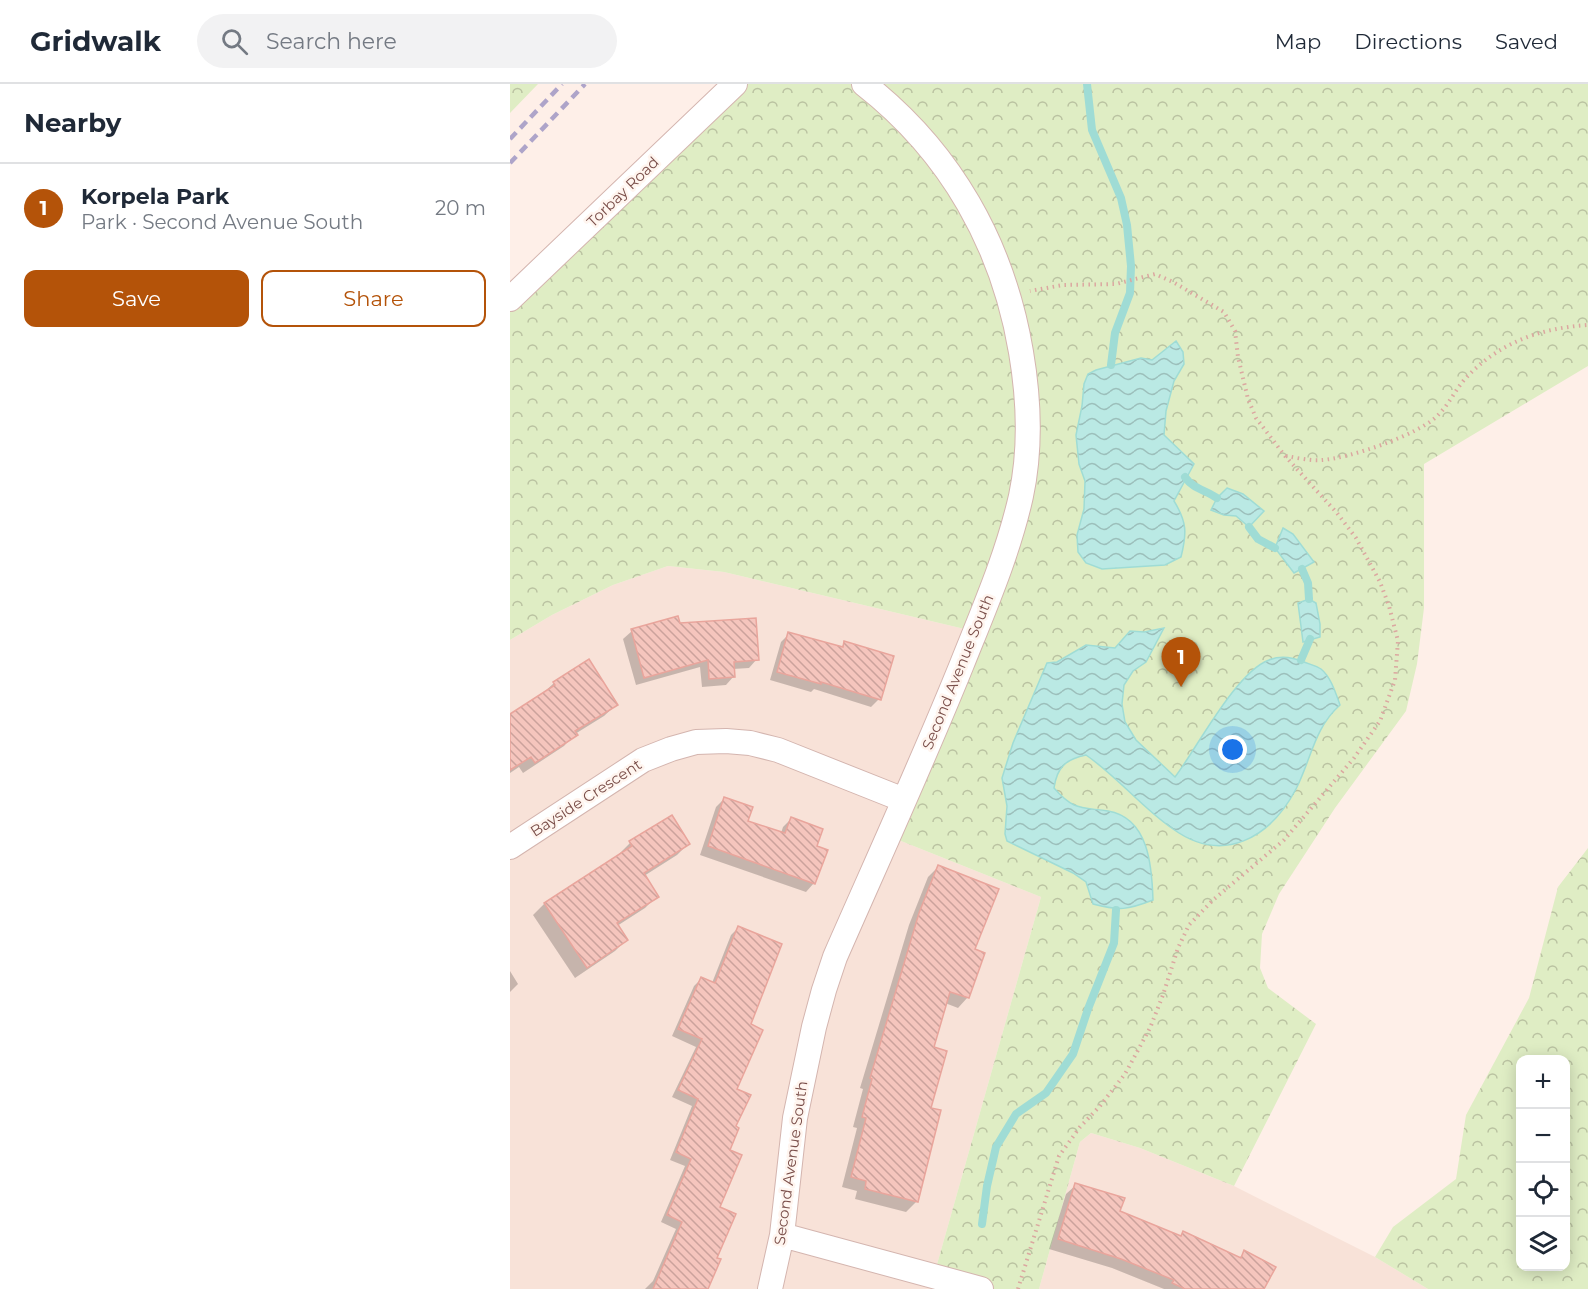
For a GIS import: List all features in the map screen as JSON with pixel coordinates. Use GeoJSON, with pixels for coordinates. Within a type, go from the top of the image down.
{"type":"FeatureCollection","features":[{"type":"Feature","properties":{"kind":"street","name":"Torbay Road"},"geometry":{"type":"LineString","coordinates":[[510,299],[735,84]]}},
{"type":"Feature","properties":{"kind":"street","name":"Second Avenue South"},"geometry":{"type":"LineString","coordinates":[[770,1289],[782,1235],[795,1118],[824,990],[835,957],[936,728],[993,588],[1022,494],[1028,420],[1026,380],[1009,296],[992,247],[963,193],[922,139],[885,100],[864,84]]}},
{"type":"Feature","properties":{"kind":"street","name":"Bayside Crescent"},"geometry":{"type":"LineString","coordinates":[[510,847],[643,760],[696,742],[750,742],[778,750],[904,800]]}},
{"type":"Feature","properties":{"kind":"street"},"geometry":{"type":"LineString","coordinates":[[782,1235],[981,1289]]}},
{"type":"Feature","properties":{"kind":"path"},"geometry":{"type":"LineString","coordinates":[[1009,296],[1063,285],[1116,284],[1155,274],[1224,312],[1235,330],[1238,357],[1256,418],[1285,456],[1337,513],[1356,538],[1380,582],[1398,641],[1395,680],[1380,721],[1354,758],[1284,840],[1213,900],[1189,925],[1178,948],[1150,1028],[1125,1074],[1080,1127],[1059,1156],[1018,1289]]}},
{"type":"Feature","properties":{"kind":"path"},"geometry":{"type":"LineString","coordinates":[[1285,456],[1322,460],[1360,452],[1402,437],[1424,427],[1437,416],[1464,380],[1485,360],[1507,345],[1539,332],[1588,325]]}},
{"type":"Feature","properties":{"kind":"shaded area"},"geometry":{"type":"Polygon","coordinates":[[[668,566],[724,572],[973,631],[891,837],[1041,897],[934,1275],[933,1289],[510,1289],[510,640],[552,615],[613,585],[668,566]]]}},
{"type":"Feature","properties":{"kind":"shaded area"},"geometry":{"type":"Polygon","coordinates":[[[1091,1133],[1140,1148],[1234,1186],[1375,1257],[1428,1289],[1039,1289],[1080,1142],[1091,1133]]]}},
{"type":"Feature","properties":{"kind":"green space"},"geometry":{"type":"Polygon","coordinates":[[[510,84],[538,84],[510,113],[510,84]]]}},
{"type":"Feature","properties":{"kind":"green space"},"geometry":{"type":"Polygon","coordinates":[[[732,84],[1588,84],[1588,366],[1424,464],[1424,608],[1417,664],[1406,711],[1335,808],[1279,894],[1262,934],[1260,968],[1268,988],[1316,1024],[1234,1186],[1140,1148],[1091,1133],[1080,1142],[1039,1289],[933,1289],[934,1275],[1041,897],[891,837],[973,631],[724,572],[668,566],[613,585],[552,615],[510,640],[510,297],[732,84]]]}},
{"type":"Feature","properties":{"kind":"green space"},"geometry":{"type":"Polygon","coordinates":[[[1588,848],[1588,1289],[1428,1289],[1375,1257],[1393,1227],[1456,1179],[1466,1115],[1529,998],[1558,887],[1588,848]]]}},
{"type":"Feature","properties":{"kind":"water"},"geometry":{"type":"Polygon","coordinates":[[[1176,341],[1183,352],[1184,364],[1174,381],[1166,411],[1164,435],[1194,464],[1174,501],[1185,528],[1181,557],[1165,565],[1102,569],[1086,563],[1078,552],[1077,535],[1084,509],[1085,481],[1079,464],[1076,435],[1084,384],[1088,374],[1096,370],[1141,358],[1152,360],[1176,341]]]}},
{"type":"Feature","properties":{"kind":"water"},"geometry":{"type":"Polygon","coordinates":[[[1227,488],[1243,494],[1264,511],[1249,527],[1236,516],[1224,515],[1211,510],[1217,498],[1227,488]]]}},
{"type":"Feature","properties":{"kind":"water"},"geometry":{"type":"Polygon","coordinates":[[[1283,528],[1293,534],[1314,562],[1294,573],[1275,548],[1283,528]]]}},
{"type":"Feature","properties":{"kind":"water"},"geometry":{"type":"Polygon","coordinates":[[[1309,599],[1316,603],[1320,637],[1303,642],[1298,603],[1309,599]]]}},
{"type":"Feature","properties":{"kind":"water"},"geometry":{"type":"Polygon","coordinates":[[[1164,628],[1146,662],[1133,671],[1124,685],[1122,704],[1125,722],[1136,740],[1175,777],[1243,679],[1256,667],[1269,660],[1282,657],[1291,658],[1319,668],[1325,672],[1340,705],[1324,724],[1296,789],[1273,821],[1259,833],[1244,841],[1227,845],[1210,845],[1192,840],[1173,829],[1086,755],[1064,765],[1057,775],[1054,788],[1067,801],[1078,807],[1122,815],[1140,834],[1149,859],[1153,900],[1123,908],[1093,904],[1086,882],[1073,873],[1007,841],[1005,834],[1007,806],[1002,778],[1013,743],[1047,663],[1057,662],[1086,645],[1115,648],[1130,631],[1144,632],[1164,628]]]}},
{"type":"Feature","properties":{"kind":"building"},"geometry":{"type":"Polygon","coordinates":[[[678,616],[680,623],[756,618],[759,660],[734,662],[735,677],[709,679],[708,660],[644,678],[631,629],[678,616]]]}},
{"type":"Feature","properties":{"kind":"building"},"geometry":{"type":"Polygon","coordinates":[[[788,632],[843,647],[844,641],[894,656],[881,700],[777,672],[788,632]]]}},
{"type":"Feature","properties":{"kind":"building"},"geometry":{"type":"Polygon","coordinates":[[[589,659],[618,705],[575,731],[578,735],[535,763],[531,757],[510,770],[510,714],[555,685],[553,682],[589,659]]]}},
{"type":"Feature","properties":{"kind":"building"},"geometry":{"type":"Polygon","coordinates":[[[724,797],[753,807],[748,821],[785,833],[791,817],[823,829],[817,846],[828,850],[815,884],[708,846],[724,797]]]}},
{"type":"Feature","properties":{"kind":"building"},"geometry":{"type":"Polygon","coordinates":[[[672,815],[690,844],[644,873],[659,897],[617,923],[628,940],[587,968],[544,903],[632,846],[629,841],[672,815]]]}},
{"type":"Feature","properties":{"kind":"building"},"geometry":{"type":"Polygon","coordinates":[[[938,865],[999,889],[975,949],[985,953],[969,998],[950,992],[934,1047],[947,1051],[931,1108],[941,1110],[918,1202],[865,1189],[866,1181],[851,1177],[866,1118],[862,1117],[872,1079],[870,1078],[919,913],[938,865]]]}},
{"type":"Feature","properties":{"kind":"building"},"geometry":{"type":"Polygon","coordinates":[[[738,926],[782,944],[751,1024],[763,1030],[737,1089],[751,1095],[736,1126],[739,1128],[730,1150],[742,1155],[720,1207],[736,1214],[717,1258],[721,1259],[708,1289],[653,1289],[682,1222],[667,1215],[691,1159],[676,1152],[698,1099],[678,1090],[702,1039],[678,1029],[701,977],[715,983],[738,926]]]}},
{"type":"Feature","properties":{"kind":"building"},"geometry":{"type":"Polygon","coordinates":[[[1075,1183],[1125,1198],[1120,1211],[1181,1236],[1183,1231],[1241,1258],[1244,1250],[1276,1267],[1264,1289],[1185,1289],[1172,1283],[1174,1280],[1121,1259],[1058,1239],[1075,1183]]]}},
{"type":"Feature","properties":{"kind":"waterway"},"geometry":{"type":"LineString","coordinates":[[1087,84],[1092,130],[1121,198],[1127,225],[1131,266],[1130,293],[1115,333],[1111,365]]}},
{"type":"Feature","properties":{"kind":"waterway"},"geometry":{"type":"LineString","coordinates":[[1185,477],[1196,487],[1217,498]]}},
{"type":"Feature","properties":{"kind":"waterway"},"geometry":{"type":"LineString","coordinates":[[1249,527],[1258,539],[1275,548]]}},
{"type":"Feature","properties":{"kind":"waterway"},"geometry":{"type":"LineString","coordinates":[[1302,569],[1308,583],[1309,599]]}},
{"type":"Feature","properties":{"kind":"waterway"},"geometry":{"type":"LineString","coordinates":[[1301,660],[1310,639]]}},
{"type":"Feature","properties":{"kind":"waterway"},"geometry":{"type":"LineString","coordinates":[[982,1224],[987,1186],[996,1147],[1016,1114],[1046,1093],[1073,1054],[1114,943],[1116,910]]}},
{"type":"Feature","properties":{"kind":"railway"},"geometry":{"type":"LineString","coordinates":[[510,139],[562,84]]}},
{"type":"Feature","properties":{"kind":"railway"},"geometry":{"type":"LineString","coordinates":[[510,163],[585,84]]}},
{"type":"Feature","properties":{"kind":"place","name":"Korpela Park"},"geometry":{"type":"Point","coordinates":[1181,687]}}]}
